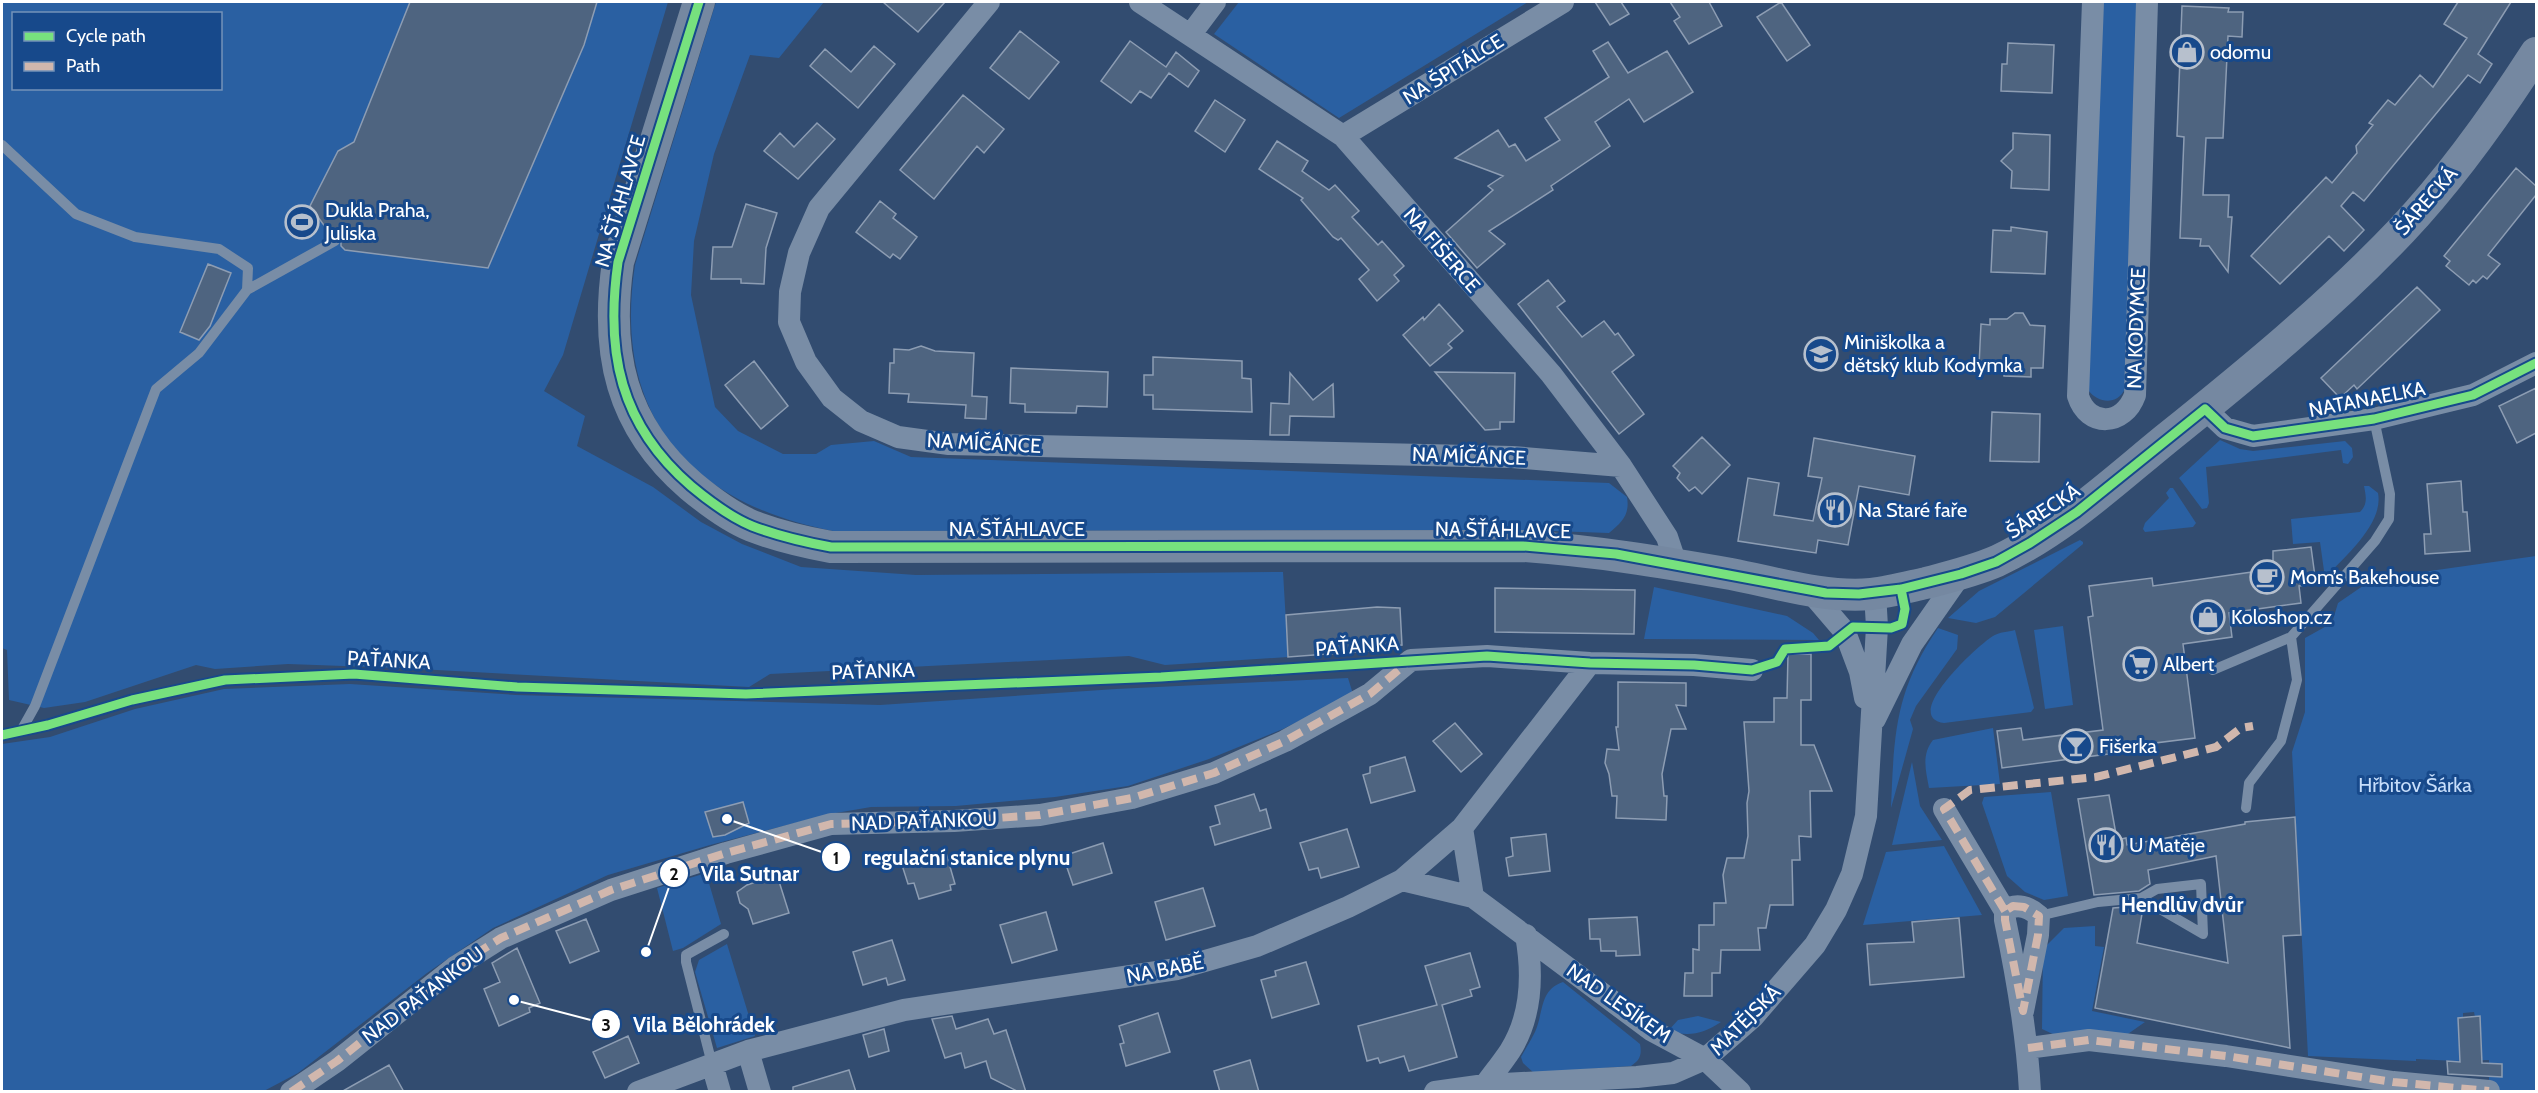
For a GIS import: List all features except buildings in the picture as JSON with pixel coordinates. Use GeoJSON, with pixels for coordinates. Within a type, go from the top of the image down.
{"type":"FeatureCollection","features":[{"type":"Feature","properties":{"kind":"street","name":"NA ŠŤÁHLAVCE"},"geometry":{"type":"LineString","coordinates":[[699,2],[618,262],[614,296],[614,338],[621,378],[632,412],[648,442],[674,471],[708,500],[741,520],[792,540],[831,547],[1523,546],[1592,551],[1676,564],[1809,590],[1844,594],[1875,593]]}},
{"type":"Feature","properties":{"kind":"street","name":"NA MÍČÁNCE"},"geometry":{"type":"LineString","coordinates":[[989,2],[819,208],[799,253],[790,292],[789,322],[806,362],[832,399],[861,421],[898,437],[949,444],[1512,457],[1621,466]]}},
{"type":"Feature","properties":{"kind":"street","name":"NA FIŠERCE"},"geometry":{"type":"LineString","coordinates":[[1140,2],[1343,136],[1551,374],[1621,466],[1667,537],[1676,564]]}},
{"type":"Feature","properties":{"kind":"street"},"geometry":{"type":"LineString","coordinates":[[1191,34],[1215,2]]}},
{"type":"Feature","properties":{"kind":"street","name":"NA ŠPITÁLCE"},"geometry":{"type":"LineString","coordinates":[[1343,136],[1563,2]]}},
{"type":"Feature","properties":{"kind":"street","name":"NA KODYMCE"},"geometry":{"type":"LineString","coordinates":[[2093,2],[2078,396],[2081,406],[2089,413],[2097,418],[2107,419],[2117,418],[2125,412],[2135,395],[2147,2]]}},
{"type":"Feature","properties":{"kind":"street","name":"ŠÁRECKÁ"},"geometry":{"type":"LineString","coordinates":[[1875,593],[1961,574],[1996,561],[2078,512],[2205,409],[2282,344],[2403,228],[2481,133],[2536,53]]}},
{"type":"Feature","properties":{"kind":"street","name":"NATANAELKA"},"geometry":{"type":"LineString","coordinates":[[2205,409],[2225,428],[2253,436],[2374,419],[2473,395],[2536,363]]}},
{"type":"Feature","properties":{"kind":"street","name":"MATĚJSKÁ"},"geometry":{"type":"LineString","coordinates":[[1870,729],[1912,644],[1961,574]]}},
{"type":"Feature","properties":{"kind":"street","name":"MATĚJSKÁ"},"geometry":{"type":"LineString","coordinates":[[1809,590],[1845,632],[1854,652],[1860,672],[1870,729]]}},
{"type":"Feature","properties":{"kind":"street","name":"MATĚJSKÁ"},"geometry":{"type":"LineString","coordinates":[[1435,1092],[1485,1085],[1673,1073],[1705,1059],[1753,1017],[1815,945],[1836,910],[1852,874],[1866,816],[1877,627],[1875,593]]}},
{"type":"Feature","properties":{"kind":"street","name":"PAŤANKA"},"geometry":{"type":"LineString","coordinates":[[1411,660],[1487,656],[1590,663],[1694,665],[1752,670]]}},
{"type":"Feature","properties":{"kind":"street","name":"NAD PAŤANKOU"},"geometry":{"type":"LineString","coordinates":[[291,1092],[337,1061],[446,974],[474,955],[501,938],[611,890],[726,853],[831,824],[1041,816],[1132,798],[1214,773],[1285,741],[1370,694],[1411,660]]}},
{"type":"Feature","properties":{"kind":"street","name":"NA BABĚ"},"geometry":{"type":"LineString","coordinates":[[638,1092],[747,1051],[904,1010],[1177,969],[1257,946],[1348,907],[1402,880],[1462,828],[1590,663]]}},
{"type":"Feature","properties":{"kind":"street"},"geometry":{"type":"LineString","coordinates":[[1944,809],[2005,911],[2023,1011],[2030,1092]]}},
{"type":"Feature","properties":{"kind":"street"},"geometry":{"type":"LineString","coordinates":[[1402,880],[1473,897],[1462,828]]}},
{"type":"Feature","properties":{"kind":"street","name":"NAD LESÍKEM"},"geometry":{"type":"LineString","coordinates":[[1473,897],[1651,1030],[1705,1059],[1740,1092]]}},
{"type":"Feature","properties":{"kind":"street"},"geometry":{"type":"LineString","coordinates":[[2005,911],[2013,906],[2024,907],[2038,916],[2038,935],[2023,1011]]}},
{"type":"Feature","properties":{"kind":"street"},"geometry":{"type":"LineString","coordinates":[[1485,1085],[1510,1050],[1530,991],[1531,962],[1526,935]]}},
{"type":"Feature","properties":{"kind":"street"},"geometry":{"type":"LineString","coordinates":[[2028,1048],[2089,1040],[2226,1056],[2393,1083],[2489,1091]]}},
{"type":"Feature","properties":{"kind":"street"},"geometry":{"type":"LineString","coordinates":[[747,1051],[760,1092]]}},
{"type":"Feature","properties":{"kind":"street"},"geometry":{"type":"LineString","coordinates":[[712,1064],[720,1092]]}},
{"type":"Feature","properties":{"kind":"lane"},"geometry":{"type":"LineString","coordinates":[[2,145],[76,214],[135,237],[219,249],[248,268],[247,290]]}},
{"type":"Feature","properties":{"kind":"lane"},"geometry":{"type":"LineString","coordinates":[[21,731],[35,706],[156,389],[199,353],[247,290],[335,241]]}},
{"type":"Feature","properties":{"kind":"lane"},"geometry":{"type":"LineString","coordinates":[[2213,670],[2291,637],[2376,541],[2389,519],[2390,494],[2374,419]]}},
{"type":"Feature","properties":{"kind":"lane"},"geometry":{"type":"LineString","coordinates":[[2246,808],[2250,783],[2281,741],[2297,680],[2291,637]]}},
{"type":"Feature","properties":{"kind":"lane"},"geometry":{"type":"LineString","coordinates":[[2038,916],[2098,902],[2140,898],[2157,889],[2201,884],[2203,934],[2140,898]]}},
{"type":"Feature","properties":{"kind":"lane"},"geometry":{"type":"LineString","coordinates":[[712,1064],[686,955],[724,934]]}},
{"type":"Feature","properties":{"kind":"green space","name":"Dukla Praha, Juliska"},"geometry":{"type":"Polygon","coordinates":[[[2,2],[668,2],[563,355],[544,391],[585,416],[577,446],[653,487],[701,522],[742,544],[801,567],[916,575],[1283,572],[1288,657],[1165,665],[1129,656],[770,674],[749,687],[400,668],[288,664],[215,669],[196,665],[85,702],[44,708],[9,700],[7,650],[2,648],[2,2]]]}},
{"type":"Feature","properties":{"kind":"green space"},"geometry":{"type":"Polygon","coordinates":[[[716,2],[824,2],[779,58],[750,55],[714,154],[694,241],[691,295],[715,407],[738,431],[783,454],[816,454],[831,445],[874,441],[911,457],[1609,483],[1627,497],[1628,503],[1624,518],[1609,533],[1524,530],[833,531],[782,518],[738,499],[701,474],[671,444],[650,408],[636,366],[631,318],[635,265],[716,2]]]}},
{"type":"Feature","properties":{"kind":"green space"},"geometry":{"type":"Polygon","coordinates":[[[1239,2],[1528,2],[1339,118],[1214,34],[1239,2]]]}},
{"type":"Feature","properties":{"kind":"green space"},"geometry":{"type":"Polygon","coordinates":[[[2102,2],[2138,2],[2125,389],[2117,398],[2108,401],[2097,398],[2088,390],[2102,2]]]}},
{"type":"Feature","properties":{"kind":"green space"},"geometry":{"type":"Polygon","coordinates":[[[2220,440],[2240,449],[2253,451],[2345,441],[2352,448],[2353,457],[2348,464],[2343,463],[2341,450],[2206,467],[2209,503],[2207,508],[2202,509],[2179,478],[2220,440]]]}},
{"type":"Feature","properties":{"kind":"green space"},"geometry":{"type":"Polygon","coordinates":[[[2364,486],[2369,486],[2378,493],[2375,516],[2361,539],[2325,578],[2320,542],[2293,544],[2291,519],[2360,512],[2366,497],[2364,486]]]}},
{"type":"Feature","properties":{"kind":"green space"},"geometry":{"type":"Polygon","coordinates":[[[2173,488],[2196,523],[2193,527],[2145,532],[2143,529],[2145,523],[2169,498],[2166,493],[2173,488]]]}},
{"type":"Feature","properties":{"kind":"green space"},"geometry":{"type":"Polygon","coordinates":[[[2080,540],[2083,544],[1995,617],[1976,623],[1948,618],[1979,591],[2080,540]]]}},
{"type":"Feature","properties":{"kind":"green space","name":"Hřbitov Šárka"},"geometry":{"type":"Polygon","coordinates":[[[2536,556],[2536,1091],[2489,1091],[2489,1060],[2416,1059],[2416,1061],[2308,1056],[2292,752],[2305,712],[2305,638],[2332,623],[2338,603],[2373,579],[2536,556]],[[2474,1012],[2463,1013],[2463,1017],[2458,1018],[2460,1054],[2482,1053],[2480,1017],[2475,1017],[2474,1012]]]}},
{"type":"Feature","properties":{"kind":"green space"},"geometry":{"type":"Polygon","coordinates":[[[1654,587],[1787,616],[1813,633],[1819,640],[1644,639],[1654,587]]]}},
{"type":"Feature","properties":{"kind":"green space"},"geometry":{"type":"Polygon","coordinates":[[[2063,626],[2073,705],[2045,709],[2034,630],[2063,626]]]}},
{"type":"Feature","properties":{"kind":"green space"},"geometry":{"type":"Polygon","coordinates":[[[1938,628],[1958,635],[1957,649],[1916,706],[1910,720],[1913,729],[1891,808],[1896,735],[1905,693],[1913,672],[1938,628]]]}},
{"type":"Feature","properties":{"kind":"green space"},"geometry":{"type":"Polygon","coordinates":[[[2015,630],[2034,708],[2031,712],[1944,723],[1933,718],[1931,708],[1936,695],[1959,666],[1993,636],[2015,630]]]}},
{"type":"Feature","properties":{"kind":"green space"},"geometry":{"type":"Polygon","coordinates":[[[1348,678],[1353,694],[1283,729],[1209,759],[1128,786],[1055,797],[956,806],[871,807],[830,814],[710,845],[608,875],[493,928],[427,973],[298,1073],[262,1092],[2,1091],[2,744],[50,737],[135,709],[224,689],[350,684],[516,695],[880,705],[1116,689],[1348,678]]]}},
{"type":"Feature","properties":{"kind":"green space"},"geometry":{"type":"Polygon","coordinates":[[[1993,728],[2000,784],[1929,788],[1926,757],[1933,740],[1993,728]]]}},
{"type":"Feature","properties":{"kind":"green space"},"geometry":{"type":"Polygon","coordinates":[[[1912,762],[1920,806],[1942,840],[1892,845],[1912,762]]]}},
{"type":"Feature","properties":{"kind":"green space"},"geometry":{"type":"Polygon","coordinates":[[[2051,792],[2068,896],[2044,900],[2025,892],[2007,876],[1982,803],[1984,797],[2051,792]]]}},
{"type":"Feature","properties":{"kind":"green space"},"geometry":{"type":"Polygon","coordinates":[[[1944,846],[1982,915],[1863,925],[1886,852],[1944,846]]]}},
{"type":"Feature","properties":{"kind":"green space"},"geometry":{"type":"Polygon","coordinates":[[[706,873],[721,924],[683,948],[673,951],[657,888],[706,873]]]}},
{"type":"Feature","properties":{"kind":"green space"},"geometry":{"type":"Polygon","coordinates":[[[2095,926],[2095,946],[2104,947],[2092,1011],[2145,1022],[2125,1036],[2057,1036],[2042,1029],[2043,949],[2064,928],[2095,926]]]}},
{"type":"Feature","properties":{"kind":"green space"},"geometry":{"type":"Polygon","coordinates":[[[727,944],[755,1036],[717,1048],[695,972],[699,960],[727,944]]]}},
{"type":"Feature","properties":{"kind":"green space"},"geometry":{"type":"Polygon","coordinates":[[[1563,982],[1640,1044],[1640,1057],[1634,1064],[1534,1073],[1523,1063],[1521,1057],[1535,1032],[1543,1002],[1550,990],[1563,982]]]}},
{"type":"Feature","properties":{"kind":"green space"},"geometry":{"type":"Polygon","coordinates":[[[1698,1016],[1721,1022],[1696,1033],[1683,1034],[1668,1031],[1678,1020],[1698,1016]]]}},
{"type":"Feature","properties":{"kind":"marked path"},"geometry":{"type":"LineString","coordinates":[[291,1092],[337,1061],[455,967],[501,938],[611,890],[726,853],[831,824],[954,821],[1040,815],[1132,798],[1214,773],[1285,741],[1370,694],[1408,662]]}},
{"type":"Feature","properties":{"kind":"marked path"},"geometry":{"type":"LineString","coordinates":[[2005,911],[1944,809],[1970,790],[2096,777],[2216,747],[2241,728],[2253,726]]}},
{"type":"Feature","properties":{"kind":"marked path"},"geometry":{"type":"LineString","coordinates":[[2013,906],[2024,907],[2039,916],[2038,935],[2023,1011],[2005,920],[2005,911],[2013,906]]}},
{"type":"Feature","properties":{"kind":"marked path"},"geometry":{"type":"LineString","coordinates":[[2028,1048],[2089,1040],[2226,1056],[2393,1082],[2489,1091]]}},
{"type":"Feature","properties":{"kind":"cycle path"},"geometry":{"type":"LineString","coordinates":[[699,2],[618,262],[614,295],[614,326],[623,385],[633,412],[648,438],[667,463],[712,503],[752,526],[781,536],[831,547],[1523,546],[1616,554],[1826,593],[1859,594],[1901,589],[1961,574],[1996,562],[2077,512],[2205,409],[2225,428],[2253,436],[2374,419],[2473,395],[2536,363]]}},
{"type":"Feature","properties":{"kind":"cycle path"},"geometry":{"type":"LineString","coordinates":[[2,735],[48,725],[132,700],[225,680],[354,674],[517,687],[746,694],[1161,677],[1487,656],[1590,663],[1694,665],[1752,670],[1777,662],[1785,649],[1829,646],[1853,627],[1891,628],[1902,624],[1905,609],[1901,589]]}},
{"type":"Feature","properties":{"kind":"place","name":"odomu"},"geometry":{"type":"Point","coordinates":[2187,52]}},
{"type":"Feature","properties":{"kind":"place","name":"Dukla Praha, Juliska"},"geometry":{"type":"Point","coordinates":[302,222]}},
{"type":"Feature","properties":{"kind":"place","name":"Miniškolka a dětský klub Kodymka"},"geometry":{"type":"Point","coordinates":[1821,354]}},
{"type":"Feature","properties":{"kind":"place","name":"Na Staré faře"},"geometry":{"type":"Point","coordinates":[1835,510]}},
{"type":"Feature","properties":{"kind":"place","name":"Mom’s Bakehouse"},"geometry":{"type":"Point","coordinates":[2267,577]}},
{"type":"Feature","properties":{"kind":"place","name":"Koloshop.cz"},"geometry":{"type":"Point","coordinates":[2208,617]}},
{"type":"Feature","properties":{"kind":"place","name":"Albert"},"geometry":{"type":"Point","coordinates":[2140,664]}},
{"type":"Feature","properties":{"kind":"place","name":"Fišerka"},"geometry":{"type":"Point","coordinates":[2076,746]}},
{"type":"Feature","properties":{"kind":"place","name":"regulační stanice plynu"},"geometry":{"type":"Point","coordinates":[727,819]}},
{"type":"Feature","properties":{"kind":"place","name":"U Matěje"},"geometry":{"type":"Point","coordinates":[2106,845]}},
{"type":"Feature","properties":{"kind":"place","name":"Vila Sutnar"},"geometry":{"type":"Point","coordinates":[646,952]}},
{"type":"Feature","properties":{"kind":"place","name":"Vila Bělohrádek"},"geometry":{"type":"Point","coordinates":[514,1000]}},
{"type":"Feature","properties":{"kind":"district","name":"Hendlův dvůr"},"geometry":{"type":"Point","coordinates":[2182,904]}}]}
